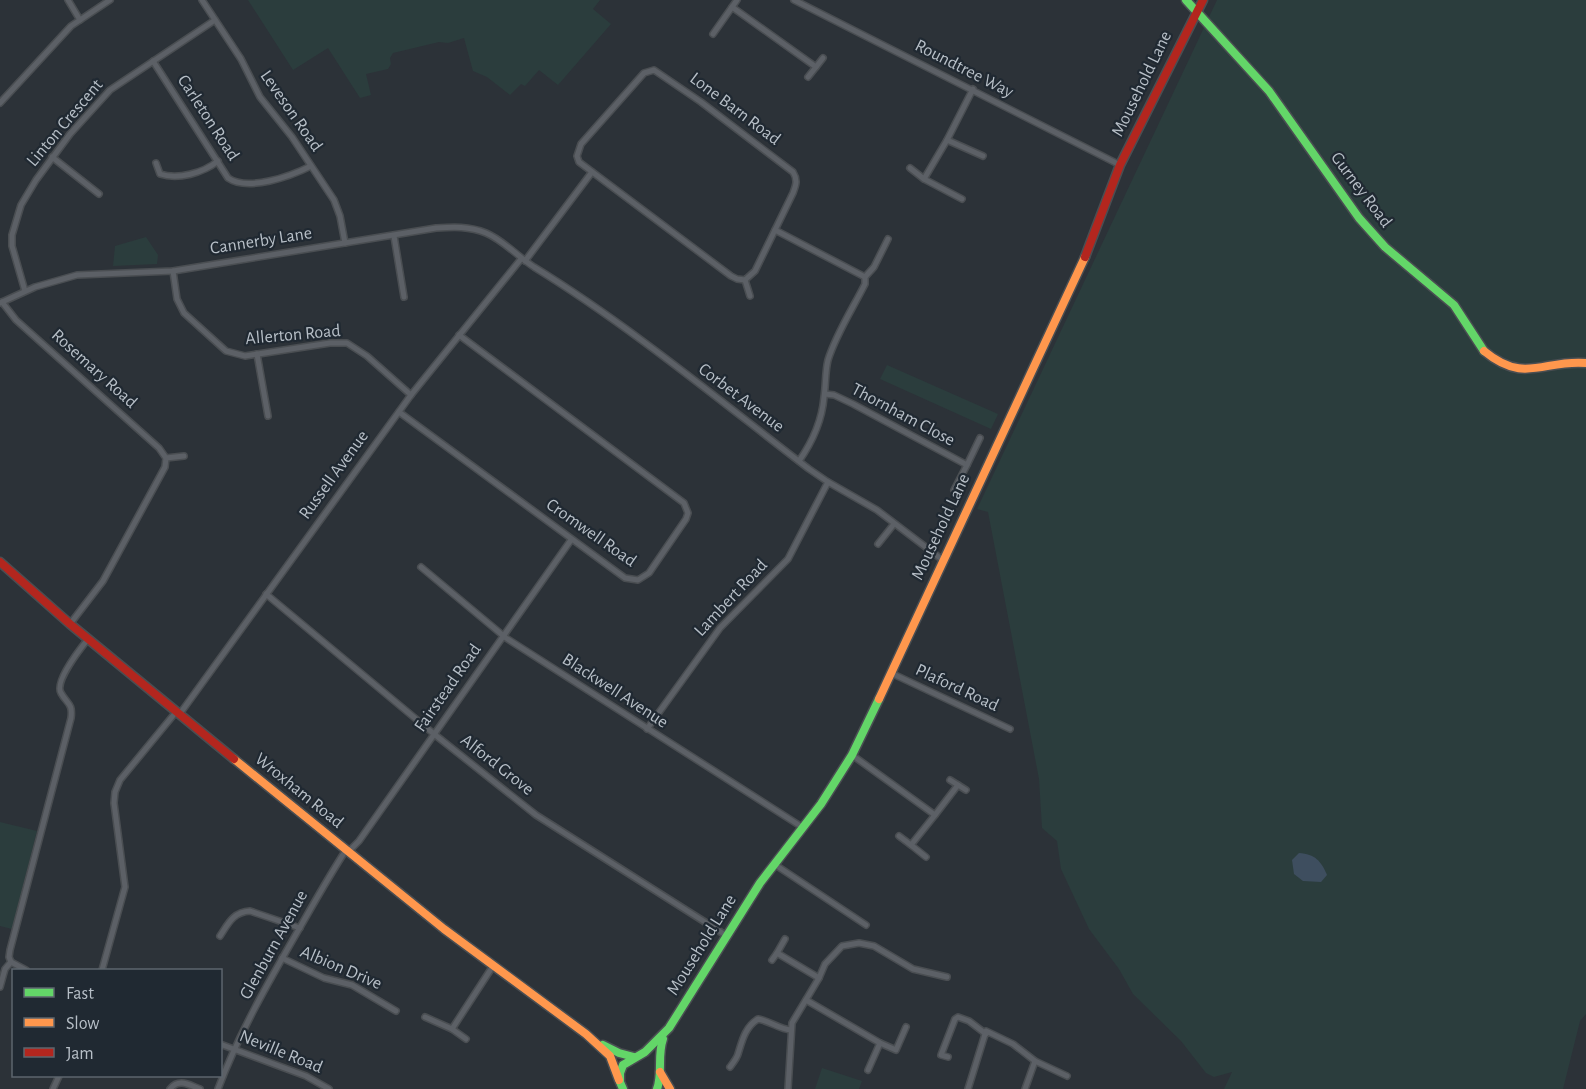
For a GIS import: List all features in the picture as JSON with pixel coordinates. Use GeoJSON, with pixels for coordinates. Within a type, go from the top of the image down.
{"type":"FeatureCollection","features":[{"type":"Feature","properties":{"kind":"main road","name":"Gurney Road"},"geometry":{"type":"LineString","coordinates":[[1186,0],[1269,91],[1352,209],[1376,239],[1454,305],[1483,351],[1495,360],[1520,369],[1532,370],[1574,362],[1586,363]]}},
{"type":"Feature","properties":{"kind":"main road","name":"Mousehold Lane"},"geometry":{"type":"LineString","coordinates":[[657,1089],[660,1080],[658,1053],[669,1028],[774,864],[832,788],[852,755],[1085,257],[1120,165],[1203,0]]}},
{"type":"Feature","properties":{"kind":"main road","name":"Wroxham Road"},"geometry":{"type":"LineString","coordinates":[[0,562],[178,714],[493,966],[605,1046],[636,1056]]}},
{"type":"Feature","properties":{"kind":"main road","name":"Mousehold Lane"},"geometry":{"type":"LineString","coordinates":[[621,1086],[620,1073],[623,1065],[653,1046],[669,1028]]}},
{"type":"Feature","properties":{"kind":"main road","name":"Wroxham Road"},"geometry":{"type":"LineString","coordinates":[[586,1034],[610,1056],[621,1086]]}},
{"type":"Feature","properties":{"kind":"main road"},"geometry":{"type":"LineString","coordinates":[[636,1056],[651,1060],[670,1089]]}},
{"type":"Feature","properties":{"kind":"street"},"geometry":{"type":"LineString","coordinates":[[68,0],[80,20]]}},
{"type":"Feature","properties":{"kind":"street"},"geometry":{"type":"LineString","coordinates":[[0,103],[71,26],[110,0]]}},
{"type":"Feature","properties":{"kind":"street","name":"Leveson Road"},"geometry":{"type":"LineString","coordinates":[[202,0],[241,59],[260,97],[285,127],[337,206],[345,243]]}},
{"type":"Feature","properties":{"kind":"street"},"geometry":{"type":"LineString","coordinates":[[713,34],[737,0]]}},
{"type":"Feature","properties":{"kind":"street","name":"Roundtree Way"},"geometry":{"type":"LineString","coordinates":[[795,0],[1120,165]]}},
{"type":"Feature","properties":{"kind":"street"},"geometry":{"type":"LineString","coordinates":[[732,7],[816,67]]}},
{"type":"Feature","properties":{"kind":"street","name":"Linton Crescent"},"geometry":{"type":"LineString","coordinates":[[25,291],[12,246],[14,224],[21,205],[52,157],[110,90],[215,20]]}},
{"type":"Feature","properties":{"kind":"street"},"geometry":{"type":"LineString","coordinates":[[808,77],[823,58]]}},
{"type":"Feature","properties":{"kind":"street","name":"Carleton Road"},"geometry":{"type":"LineString","coordinates":[[153,61],[228,178],[235,183],[245,185],[294,174],[311,166]]}},
{"type":"Feature","properties":{"kind":"street","name":"Lone Barn Road"},"geometry":{"type":"LineString","coordinates":[[648,70],[658,71],[794,172],[796,183],[755,271],[746,280],[731,276],[592,172],[574,157],[581,144],[648,70]]}},
{"type":"Feature","properties":{"kind":"street"},"geometry":{"type":"LineString","coordinates":[[924,179],[973,89]]}},
{"type":"Feature","properties":{"kind":"street"},"geometry":{"type":"LineString","coordinates":[[947,140],[983,156]]}},
{"type":"Feature","properties":{"kind":"street"},"geometry":{"type":"LineString","coordinates":[[52,157],[99,194]]}},
{"type":"Feature","properties":{"kind":"street"},"geometry":{"type":"LineString","coordinates":[[156,163],[158,176],[168,176],[202,172],[218,161]]}},
{"type":"Feature","properties":{"kind":"street"},"geometry":{"type":"LineString","coordinates":[[910,168],[924,179],[962,199]]}},
{"type":"Feature","properties":{"kind":"street"},"geometry":{"type":"LineString","coordinates":[[523,260],[592,172]]}},
{"type":"Feature","properties":{"kind":"street","name":"Cannerby Lane"},"geometry":{"type":"LineString","coordinates":[[1,303],[60,278],[77,275],[173,271],[458,226],[488,233],[523,260]]}},
{"type":"Feature","properties":{"kind":"street"},"geometry":{"type":"LineString","coordinates":[[775,230],[865,277]]}},
{"type":"Feature","properties":{"kind":"street"},"geometry":{"type":"LineString","coordinates":[[394,236],[404,297]]}},
{"type":"Feature","properties":{"kind":"street"},"geometry":{"type":"LineString","coordinates":[[799,461],[819,426],[825,394],[825,377],[831,353],[865,284],[865,277],[874,267],[888,239]]}},
{"type":"Feature","properties":{"kind":"street","name":"Corbet Avenue"},"geometry":{"type":"LineString","coordinates":[[523,260],[570,289],[799,461],[828,482],[877,510],[944,561]]}},
{"type":"Feature","properties":{"kind":"street","name":"Russell Avenue"},"geometry":{"type":"LineString","coordinates":[[102,969],[125,887],[114,803],[115,792],[120,780],[178,714],[411,395],[523,260]]}},
{"type":"Feature","properties":{"kind":"street","name":"Allerton Road"},"geometry":{"type":"LineString","coordinates":[[173,271],[177,299],[184,313],[226,351],[245,356],[330,343],[347,343],[367,356],[411,395]]}},
{"type":"Feature","properties":{"kind":"street"},"geometry":{"type":"LineString","coordinates":[[746,280],[750,296]]}},
{"type":"Feature","properties":{"kind":"street","name":"Rosemary Road"},"geometry":{"type":"LineString","coordinates":[[1,303],[16,320],[159,448],[166,458]]}},
{"type":"Feature","properties":{"kind":"street","name":"Cromwell Road"},"geometry":{"type":"LineString","coordinates":[[399,412],[625,578],[638,580],[649,573],[686,519],[687,507],[684,503],[459,335]]}},
{"type":"Feature","properties":{"kind":"street"},"geometry":{"type":"LineString","coordinates":[[257,354],[268,416]]}},
{"type":"Feature","properties":{"kind":"street","name":"Thornham Close"},"geometry":{"type":"LineString","coordinates":[[825,394],[834,395],[853,404],[967,465]]}},
{"type":"Feature","properties":{"kind":"street","name":"Thornham Close"},"geometry":{"type":"LineString","coordinates":[[954,490],[980,438]]}},
{"type":"Feature","properties":{"kind":"street"},"geometry":{"type":"LineString","coordinates":[[70,624],[103,581],[165,467],[166,458],[184,456]]}},
{"type":"Feature","properties":{"kind":"street","name":"Lambert Road"},"geometry":{"type":"LineString","coordinates":[[647,729],[720,628],[788,559],[828,482]]}},
{"type":"Feature","properties":{"kind":"street"},"geometry":{"type":"LineString","coordinates":[[878,544],[894,524]]}},
{"type":"Feature","properties":{"kind":"street","name":"Fairstead Road"},"geometry":{"type":"LineString","coordinates":[[347,851],[358,842],[571,540]]}},
{"type":"Feature","properties":{"kind":"street","name":"Blackwell Avenue"},"geometry":{"type":"LineString","coordinates":[[421,567],[503,636],[802,827]]}},
{"type":"Feature","properties":{"kind":"street","name":"Alford Grove"},"geometry":{"type":"LineString","coordinates":[[266,594],[434,734],[536,815],[727,936]]}},
{"type":"Feature","properties":{"kind":"street"},"geometry":{"type":"LineString","coordinates":[[24,969],[14,965],[9,957],[71,718],[70,703],[60,693],[60,682],[88,639]]}},
{"type":"Feature","properties":{"kind":"street","name":"Plaford Road"},"geometry":{"type":"LineString","coordinates":[[891,673],[1010,729]]}},
{"type":"Feature","properties":{"kind":"street"},"geometry":{"type":"LineString","coordinates":[[852,755],[934,815]]}},
{"type":"Feature","properties":{"kind":"street"},"geometry":{"type":"LineString","coordinates":[[950,780],[966,790]]}},
{"type":"Feature","properties":{"kind":"street"},"geometry":{"type":"LineString","coordinates":[[911,845],[958,785]]}},
{"type":"Feature","properties":{"kind":"street"},"geometry":{"type":"LineString","coordinates":[[899,836],[926,857]]}},
{"type":"Feature","properties":{"kind":"street","name":"Glenburn Avenue"},"geometry":{"type":"LineString","coordinates":[[218,1089],[234,1049],[282,958],[330,874],[347,851]]}},
{"type":"Feature","properties":{"kind":"street"},"geometry":{"type":"LineString","coordinates":[[774,864],[866,925]]}},
{"type":"Feature","properties":{"kind":"street"},"geometry":{"type":"LineString","coordinates":[[220,936],[231,920],[243,911],[250,911],[300,928]]}},
{"type":"Feature","properties":{"kind":"street"},"geometry":{"type":"LineString","coordinates":[[772,960],[785,939]]}},
{"type":"Feature","properties":{"kind":"street"},"geometry":{"type":"LineString","coordinates":[[788,1089],[791,1030],[795,1016],[825,964],[842,946],[859,943],[874,946],[913,969],[947,977]]}},
{"type":"Feature","properties":{"kind":"street"},"geometry":{"type":"LineString","coordinates":[[777,953],[819,978]]}},
{"type":"Feature","properties":{"kind":"street","name":"Albion Drive"},"geometry":{"type":"LineString","coordinates":[[282,958],[324,978],[352,985],[396,1011]]}},
{"type":"Feature","properties":{"kind":"street"},"geometry":{"type":"LineString","coordinates":[[0,987],[5,969],[11,962]]}},
{"type":"Feature","properties":{"kind":"street"},"geometry":{"type":"LineString","coordinates":[[452,1029],[493,966]]}},
{"type":"Feature","properties":{"kind":"street"},"geometry":{"type":"LineString","coordinates":[[806,1000],[896,1050],[906,1027]]}},
{"type":"Feature","properties":{"kind":"street","name":"Albion Drive"},"geometry":{"type":"LineString","coordinates":[[384,1013],[388,1006]]}},
{"type":"Feature","properties":{"kind":"street"},"geometry":{"type":"LineString","coordinates":[[425,1017],[452,1029],[466,1039]]}},
{"type":"Feature","properties":{"kind":"street"},"geometry":{"type":"LineString","coordinates":[[939,1062],[945,1056],[952,1022],[958,1017],[969,1021],[986,1034]]}},
{"type":"Feature","properties":{"kind":"street"},"geometry":{"type":"LineString","coordinates":[[730,1067],[738,1054],[743,1037],[752,1023],[758,1019],[779,1028],[791,1030]]}},
{"type":"Feature","properties":{"kind":"street"},"geometry":{"type":"LineString","coordinates":[[968,1089],[987,1031],[1013,1044],[1035,1061],[1067,1076]]}},
{"type":"Feature","properties":{"kind":"street"},"geometry":{"type":"LineString","coordinates":[[868,1070],[880,1043]]}},
{"type":"Feature","properties":{"kind":"street","name":"Neville Road"},"geometry":{"type":"LineString","coordinates":[[222,1045],[313,1079],[329,1089]]}},
{"type":"Feature","properties":{"kind":"street"},"geometry":{"type":"LineString","coordinates":[[1025,1089],[1035,1061]]}},
{"type":"Feature","properties":{"kind":"street"},"geometry":{"type":"LineString","coordinates":[[170,1089],[176,1083],[181,1082],[200,1089]]}},
{"type":"Feature","properties":{"kind":"shaded area"},"geometry":{"type":"Polygon","coordinates":[[[248,0],[600,0],[593,9],[611,24],[558,85],[539,70],[525,86],[521,84],[510,95],[487,77],[473,71],[464,38],[393,53],[388,69],[366,74],[371,95],[360,98],[328,48],[293,70],[248,0]]]}},
{"type":"Feature","properties":{"kind":"shaded area"},"geometry":{"type":"Polygon","coordinates":[[[1217,0],[1586,0],[1586,1014],[1580,1021],[1563,1089],[1224,1089],[1232,1072],[1214,1077],[1206,1073],[1181,1041],[1133,994],[1119,969],[1089,929],[1061,869],[1057,841],[1042,828],[1039,779],[988,512],[977,509],[1217,0]]]}},
{"type":"Feature","properties":{"kind":"shaded area"},"geometry":{"type":"Polygon","coordinates":[[[146,237],[158,255],[157,264],[113,266],[115,246],[146,237]]]}},
{"type":"Feature","properties":{"kind":"shaded area"},"geometry":{"type":"Polygon","coordinates":[[[887,365],[998,414],[991,429],[880,379],[887,365]]]}},
{"type":"Feature","properties":{"kind":"shaded area"},"geometry":{"type":"Polygon","coordinates":[[[0,822],[37,831],[12,929],[0,926],[0,822]]]}},
{"type":"Feature","properties":{"kind":"shaded area"},"geometry":{"type":"Polygon","coordinates":[[[822,1068],[862,1081],[859,1089],[815,1089],[822,1068]]]}},
{"type":"Feature","properties":{"kind":"water"},"geometry":{"type":"Polygon","coordinates":[[[1299,853],[1309,855],[1320,862],[1327,875],[1321,882],[1303,881],[1294,874],[1292,860],[1299,853]]]}},
{"type":"Feature","properties":{"kind":"traffic: fast"},"geometry":{"type":"LineString","coordinates":[[1186,0],[1269,91],[1359,218],[1385,247],[1454,305],[1484,351]]}},
{"type":"Feature","properties":{"kind":"traffic: fast"},"geometry":{"type":"LineString","coordinates":[[623,1089],[620,1082],[623,1065],[645,1052],[669,1028],[760,883],[821,804],[852,755],[879,699]]}},
{"type":"Feature","properties":{"kind":"traffic: fast"},"geometry":{"type":"LineString","coordinates":[[657,1089],[663,1039]]}},
{"type":"Feature","properties":{"kind":"traffic: fast"},"geometry":{"type":"LineString","coordinates":[[603,1045],[634,1057]]}},
{"type":"Feature","properties":{"kind":"traffic: slow"},"geometry":{"type":"LineString","coordinates":[[879,699],[1085,257]]}},
{"type":"Feature","properties":{"kind":"traffic: slow"},"geometry":{"type":"LineString","coordinates":[[1484,351],[1498,361],[1523,369],[1586,363]]}},
{"type":"Feature","properties":{"kind":"traffic: slow"},"geometry":{"type":"LineString","coordinates":[[234,759],[444,929],[586,1034],[610,1056],[619,1080]]}},
{"type":"Feature","properties":{"kind":"traffic: slow"},"geometry":{"type":"LineString","coordinates":[[660,1072],[670,1089]]}},
{"type":"Feature","properties":{"kind":"traffic: jam"},"geometry":{"type":"LineString","coordinates":[[1085,257],[1120,165],[1203,0]]}},
{"type":"Feature","properties":{"kind":"traffic: jam"},"geometry":{"type":"LineString","coordinates":[[0,562],[70,624],[234,759]]}}]}
